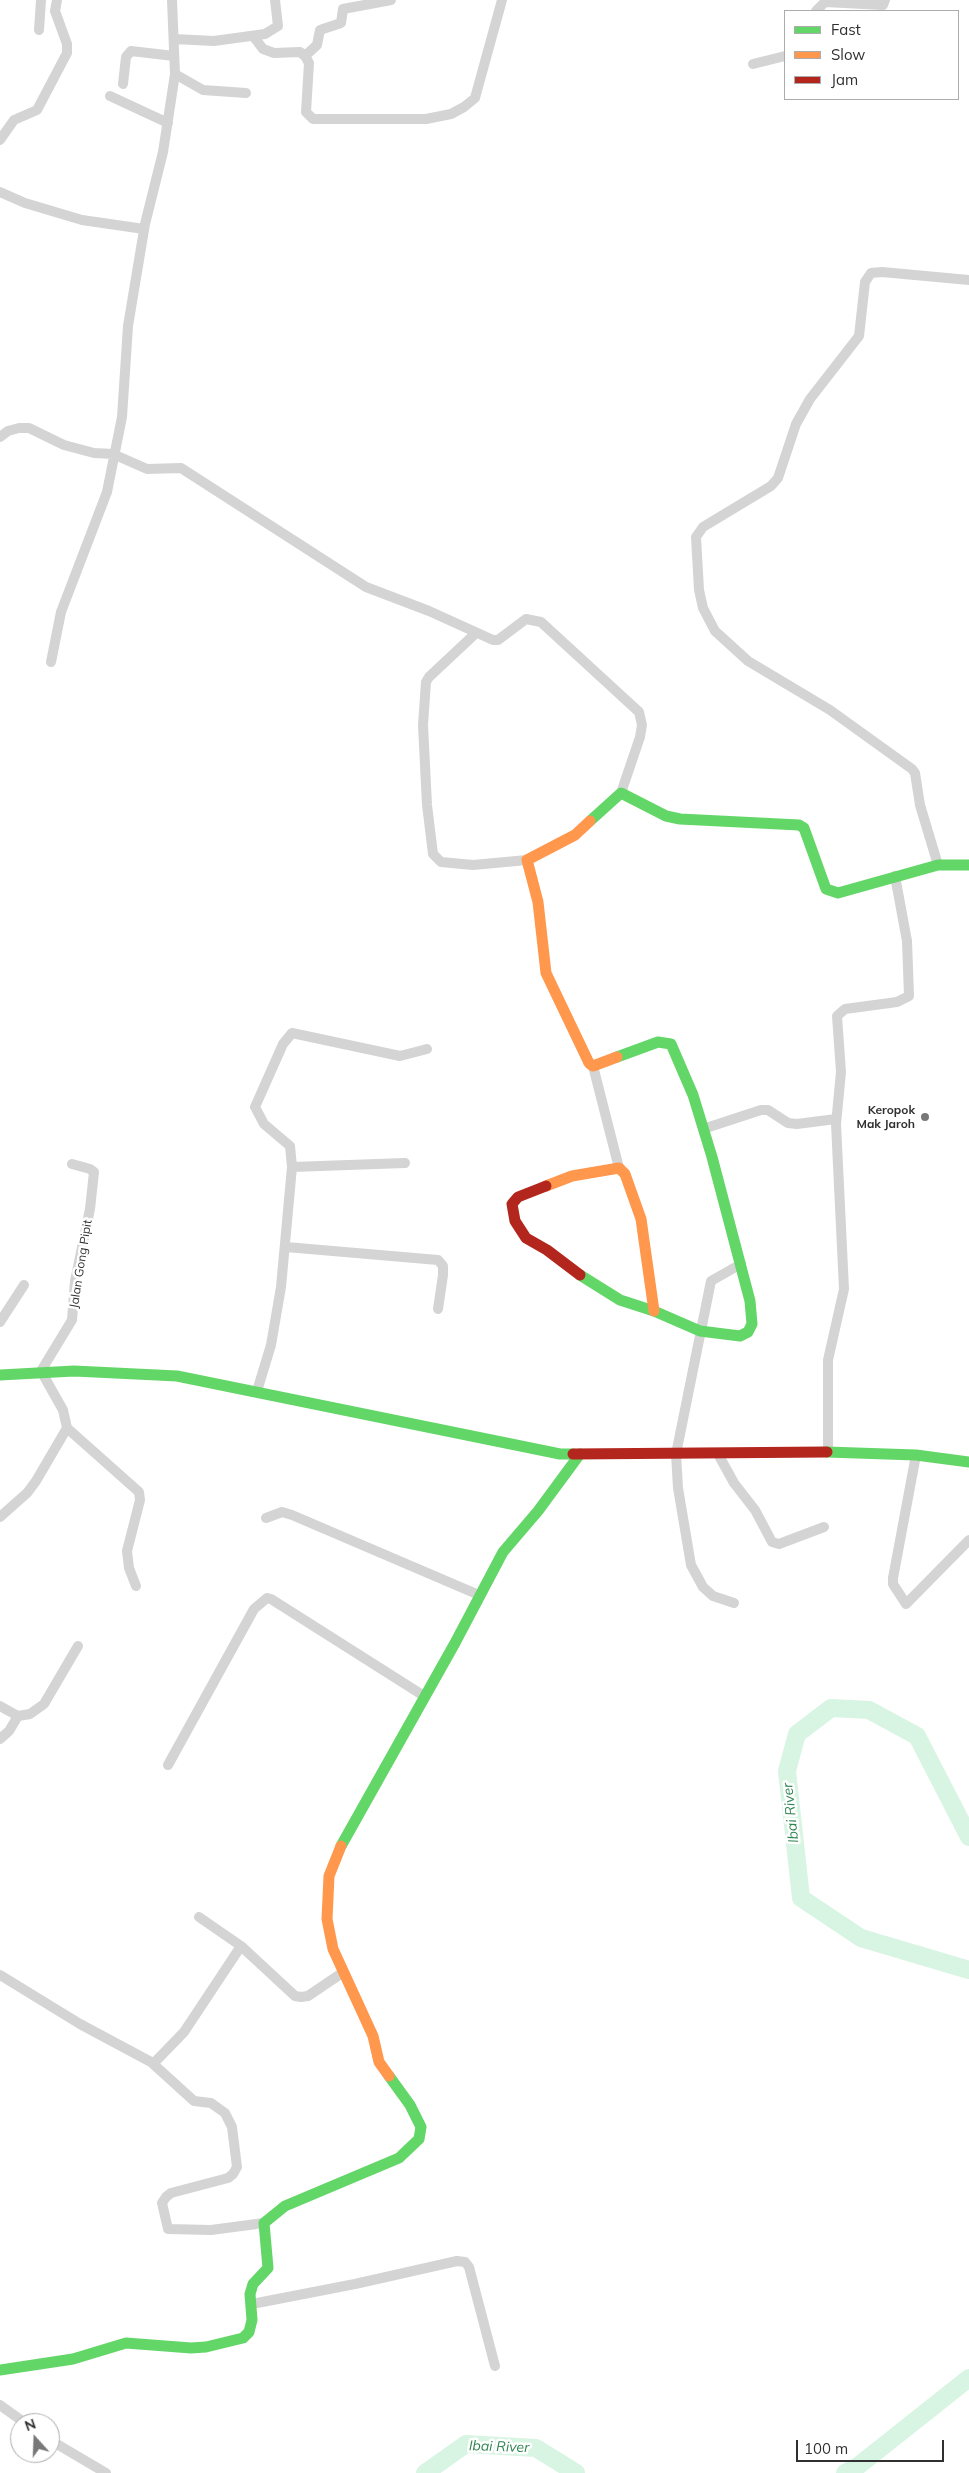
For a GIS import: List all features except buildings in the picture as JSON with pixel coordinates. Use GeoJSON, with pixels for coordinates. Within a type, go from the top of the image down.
{"type":"FeatureCollection","features":[{"type":"Feature","properties":{"kind":"street"},"geometry":{"type":"LineString","coordinates":[[39,30],[41,0]]}},
{"type":"Feature","properties":{"kind":"street"},"geometry":{"type":"LineString","coordinates":[[0,140],[14,120],[37,110],[67,53],[67,44],[55,11],[57,0]]}},
{"type":"Feature","properties":{"kind":"street"},"geometry":{"type":"LineString","coordinates":[[51,662],[61,612],[107,492],[122,417],[128,326],[144,229],[163,152],[175,74],[172,0]]}},
{"type":"Feature","properties":{"kind":"street"},"geometry":{"type":"LineString","coordinates":[[174,39],[201,41],[254,37],[271,32],[278,26],[276,0]]}},
{"type":"Feature","properties":{"kind":"street"},"geometry":{"type":"LineString","coordinates":[[305,56],[317,45],[320,30],[341,24],[344,9],[391,0]]}},
{"type":"Feature","properties":{"kind":"street"},"geometry":{"type":"LineString","coordinates":[[254,37],[263,49],[274,53],[300,52],[305,56],[308,62],[306,112],[313,119],[407,120],[451,114],[464,108],[476,98],[502,0]]}},
{"type":"Feature","properties":{"kind":"street"},"geometry":{"type":"LineString","coordinates":[[817,10],[825,2],[883,5],[885,0]]}},
{"type":"Feature","properties":{"kind":"street"},"geometry":{"type":"LineString","coordinates":[[123,84],[126,57],[131,51],[174,56]]}},
{"type":"Feature","properties":{"kind":"street"},"geometry":{"type":"LineString","coordinates":[[753,64],[784,56]]}},
{"type":"Feature","properties":{"kind":"street"},"geometry":{"type":"LineString","coordinates":[[175,74],[203,90],[246,93]]}},
{"type":"Feature","properties":{"kind":"street"},"geometry":{"type":"LineString","coordinates":[[110,96],[168,123]]}},
{"type":"Feature","properties":{"kind":"street"},"geometry":{"type":"LineString","coordinates":[[0,192],[25,203],[82,220],[144,229]]}},
{"type":"Feature","properties":{"kind":"street"},"geometry":{"type":"LineString","coordinates":[[938,865],[920,805],[916,778],[912,769],[830,710],[748,661],[715,631],[703,608],[699,590],[696,537],[703,527],[771,486],[778,478],[796,424],[810,399],[858,336],[865,282],[871,273],[882,272],[969,280]]}},
{"type":"Feature","properties":{"kind":"street"},"geometry":{"type":"LineString","coordinates":[[0,437],[19,428],[30,428],[81,450],[114,454],[147,469],[181,468],[366,586],[429,611],[493,640],[498,640],[526,620],[541,622],[630,702],[639,712],[642,725],[640,737],[621,792],[575,835],[527,860],[473,865],[441,862],[433,854],[427,805],[423,725],[426,682],[476,633]]}},
{"type":"Feature","properties":{"kind":"street"},"geometry":{"type":"LineString","coordinates":[[621,792],[666,816],[680,819],[713,822],[792,823],[799,825],[804,828],[826,889],[830,892],[838,893],[938,865],[969,865]]}},
{"type":"Feature","properties":{"kind":"street"},"geometry":{"type":"LineString","coordinates":[[527,860],[538,902],[546,973],[589,1064],[593,1066],[619,1168],[625,1174],[641,1220],[654,1311]]}},
{"type":"Feature","properties":{"kind":"street"},"geometry":{"type":"LineString","coordinates":[[828,1452],[828,1360],[844,1284],[836,1119],[841,1072],[837,1016],[839,1012],[845,1009],[897,1002],[909,996],[907,941],[895,876]]}},
{"type":"Feature","properties":{"kind":"street"},"geometry":{"type":"LineString","coordinates":[[257,1391],[271,1345],[286,1247],[292,1167],[290,1146],[264,1124],[259,1118],[255,1107],[287,1036],[292,1033],[400,1056],[427,1049]]}},
{"type":"Feature","properties":{"kind":"street"},"geometry":{"type":"LineString","coordinates":[[593,1066],[658,1042],[671,1044],[693,1095],[741,1264],[752,1312],[752,1324],[748,1332],[740,1336],[700,1331],[654,1311],[620,1300],[589,1283],[547,1250],[526,1238],[515,1221],[512,1204],[518,1197],[572,1176],[619,1168]]}},
{"type":"Feature","properties":{"kind":"street"},"geometry":{"type":"LineString","coordinates":[[703,1129],[762,1110],[768,1110],[788,1123],[797,1124],[836,1119]]}},
{"type":"Feature","properties":{"kind":"street"},"geometry":{"type":"LineString","coordinates":[[292,1167],[405,1163]]}},
{"type":"Feature","properties":{"kind":"street","name":"Jalan Gong Pipit"},"geometry":{"type":"LineString","coordinates":[[41,1371],[72,1320],[76,1281],[92,1201],[94,1172],[72,1164]]}},
{"type":"Feature","properties":{"kind":"street"},"geometry":{"type":"LineString","coordinates":[[286,1247],[438,1260],[443,1266],[438,1309]]}},
{"type":"Feature","properties":{"kind":"street"},"geometry":{"type":"LineString","coordinates":[[734,1603],[713,1596],[695,1575],[684,1530],[676,1454],[711,1281],[741,1264]]}},
{"type":"Feature","properties":{"kind":"street"},"geometry":{"type":"LineString","coordinates":[[0,1322],[24,1285]]}},
{"type":"Feature","properties":{"kind":"street"},"geometry":{"type":"LineString","coordinates":[[0,1375],[41,1371],[74,1371],[177,1376],[549,1452],[580,1454],[828,1452],[916,1455],[969,1462]]}},
{"type":"Feature","properties":{"kind":"street"},"geometry":{"type":"LineString","coordinates":[[41,1371],[63,1410],[67,1428],[140,1492],[140,1500],[127,1551],[129,1568],[136,1586]]}},
{"type":"Feature","properties":{"kind":"street"},"geometry":{"type":"LineString","coordinates":[[0,1517],[27,1493],[67,1428]]}},
{"type":"Feature","properties":{"kind":"street"},"geometry":{"type":"LineString","coordinates":[[0,1975],[80,2024],[153,2064],[194,2101],[211,2103],[225,2113],[232,2127],[237,2167],[228,2178],[171,2193],[166,2197],[162,2203],[168,2229],[211,2230],[264,2223],[285,2206],[399,2158],[418,2138],[421,2127],[410,2105],[379,2062],[373,2036],[342,1973],[328,1934],[328,1892],[332,1864],[455,1643],[503,1552],[538,1511],[580,1454]]}},
{"type":"Feature","properties":{"kind":"street"},"geometry":{"type":"LineString","coordinates":[[718,1454],[734,1483],[755,1510],[772,1542],[779,1544],[824,1527]]}},
{"type":"Feature","properties":{"kind":"street"},"geometry":{"type":"LineString","coordinates":[[916,1455],[893,1578],[893,1584],[906,1604],[969,1540]]}},
{"type":"Feature","properties":{"kind":"street"},"geometry":{"type":"LineString","coordinates":[[266,1518],[282,1512],[292,1515],[479,1595]]}},
{"type":"Feature","properties":{"kind":"street"},"geometry":{"type":"LineString","coordinates":[[168,1765],[254,1609],[266,1598],[271,1599],[424,1696]]}},
{"type":"Feature","properties":{"kind":"street"},"geometry":{"type":"LineString","coordinates":[[0,1706],[18,1716],[30,1714],[44,1704],[78,1646]]}},
{"type":"Feature","properties":{"kind":"street"},"geometry":{"type":"LineString","coordinates":[[0,1739],[9,1732],[18,1716]]}},
{"type":"Feature","properties":{"kind":"street"},"geometry":{"type":"LineString","coordinates":[[199,1917],[241,1946],[282,1985],[301,1997],[308,1996],[342,1973]]}},
{"type":"Feature","properties":{"kind":"street"},"geometry":{"type":"LineString","coordinates":[[153,2064],[184,2032],[241,1946]]}},
{"type":"Feature","properties":{"kind":"street"},"geometry":{"type":"LineString","coordinates":[[0,2370],[73,2360],[126,2342],[191,2348],[236,2341],[249,2332],[252,2320],[250,2294],[253,2284],[268,2268],[264,2223]]}},
{"type":"Feature","properties":{"kind":"street"},"geometry":{"type":"LineString","coordinates":[[252,2304],[457,2261],[465,2262],[469,2266],[495,2366]]}},
{"type":"Feature","properties":{"kind":"street"},"geometry":{"type":"LineString","coordinates":[[0,2405],[11,2413]]}},
{"type":"Feature","properties":{"kind":"street"},"geometry":{"type":"LineString","coordinates":[[60,2446],[106,2473]]}},
{"type":"Feature","properties":{"kind":"waterway","name":"Ibai River"},"geometry":{"type":"LineString","coordinates":[[969,1837],[917,1736],[869,1710],[831,1708],[797,1734],[787,1771],[801,1898],[861,1938],[969,1970]]}},
{"type":"Feature","properties":{"kind":"waterway","name":"Ibai River"},"geometry":{"type":"LineString","coordinates":[[845,2473],[858,2466],[969,2378]]}},
{"type":"Feature","properties":{"kind":"waterway","name":"Ibai River"},"geometry":{"type":"LineString","coordinates":[[425,2473],[466,2444],[536,2448],[576,2473]]}},
{"type":"Feature","properties":{"kind":"traffic: fast"},"geometry":{"type":"LineString","coordinates":[[590,821],[621,793],[666,816],[680,819],[799,825],[804,828],[826,889],[838,893],[938,865],[969,865]]}},
{"type":"Feature","properties":{"kind":"traffic: fast"},"geometry":{"type":"LineString","coordinates":[[580,1275],[620,1300],[654,1311],[700,1331],[740,1336],[748,1332],[752,1324],[750,1301],[712,1157],[693,1095],[671,1044],[658,1042],[617,1057]]}},
{"type":"Feature","properties":{"kind":"traffic: fast"},"geometry":{"type":"LineString","coordinates":[[0,1375],[74,1371],[177,1376],[560,1454],[573,1454]]}},
{"type":"Feature","properties":{"kind":"traffic: fast"},"geometry":{"type":"LineString","coordinates":[[827,1452],[916,1455],[969,1462]]}},
{"type":"Feature","properties":{"kind":"traffic: fast"},"geometry":{"type":"LineString","coordinates":[[341,1846],[455,1643],[503,1552],[538,1511],[580,1454]]}},
{"type":"Feature","properties":{"kind":"traffic: fast"},"geometry":{"type":"LineString","coordinates":[[0,2370],[73,2359],[126,2343],[191,2348],[206,2347],[243,2338],[249,2332],[252,2320],[250,2294],[253,2284],[268,2268],[264,2223],[285,2206],[399,2158],[419,2139],[421,2127],[410,2105],[389,2076]]}},
{"type":"Feature","properties":{"kind":"traffic: slow"},"geometry":{"type":"LineString","coordinates":[[590,821],[575,835],[527,860],[538,902],[546,973],[589,1063],[593,1066],[617,1057]]}},
{"type":"Feature","properties":{"kind":"traffic: slow"},"geometry":{"type":"LineString","coordinates":[[546,1186],[572,1176],[619,1168],[625,1174],[641,1219],[654,1311]]}},
{"type":"Feature","properties":{"kind":"traffic: slow"},"geometry":{"type":"LineString","coordinates":[[341,1846],[329,1876],[327,1919],[333,1949],[373,2036],[379,2062],[389,2076]]}},
{"type":"Feature","properties":{"kind":"traffic: jam"},"geometry":{"type":"LineString","coordinates":[[546,1186],[518,1197],[512,1204],[515,1221],[526,1238],[547,1250],[580,1275]]}},
{"type":"Feature","properties":{"kind":"traffic: jam"},"geometry":{"type":"LineString","coordinates":[[573,1454],[827,1452]]}},
{"type":"Feature","properties":{"kind":"place","name":"Keropok Mak Jaroh"},"geometry":{"type":"Point","coordinates":[925,1117]}}]}
